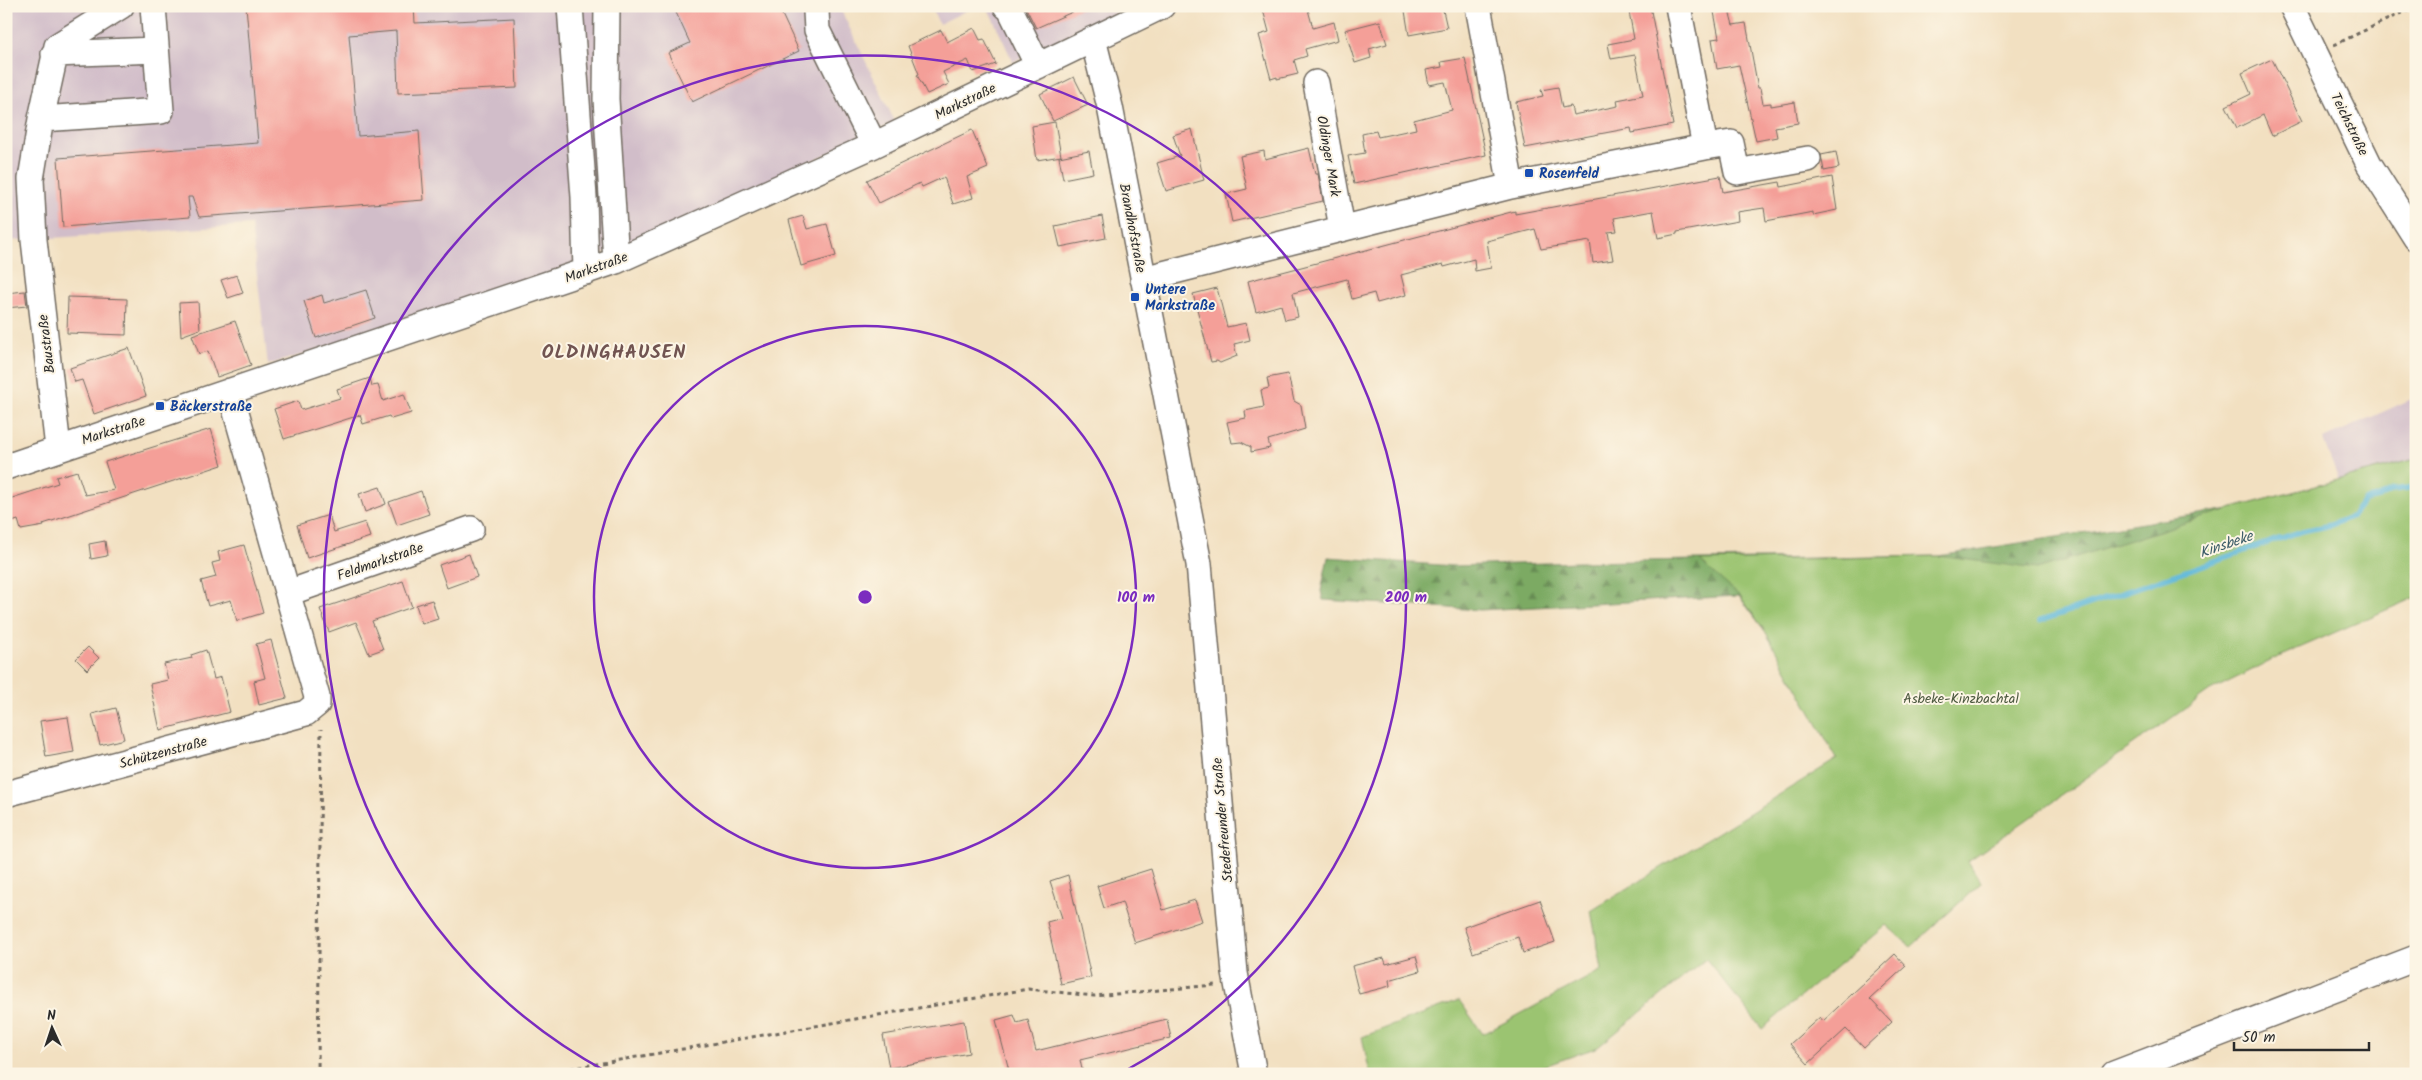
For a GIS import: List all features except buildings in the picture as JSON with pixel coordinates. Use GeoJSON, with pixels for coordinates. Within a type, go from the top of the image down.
{"type":"FeatureCollection","features":[{"type":"Feature","properties":{"kind":"street"},"geometry":{"type":"LineString","coordinates":[[122,6],[58,46],[54,54],[156,50]]}},
{"type":"Feature","properties":{"kind":"street"},"geometry":{"type":"LineString","coordinates":[[41,118],[160,111],[153,6]]}},
{"type":"Feature","properties":{"kind":"street"},"geometry":{"type":"LineString","coordinates":[[570,6],[584,196],[586,272]]}},
{"type":"Feature","properties":{"kind":"street"},"geometry":{"type":"LineString","coordinates":[[607,6],[606,99],[616,261]]}},
{"type":"Feature","properties":{"kind":"street"},"geometry":{"type":"LineString","coordinates":[[818,6],[816,11],[818,30],[874,144]]}},
{"type":"Feature","properties":{"kind":"street"},"geometry":{"type":"LineString","coordinates":[[1006,6],[1010,9],[1038,66]]}},
{"type":"Feature","properties":{"kind":"street","name":"Markstraße"},"geometry":{"type":"LineString","coordinates":[[6,467],[616,261],[874,144],[1162,6]]}},
{"type":"Feature","properties":{"kind":"street"},"geometry":{"type":"LineString","coordinates":[[1478,6],[1511,186]]}},
{"type":"Feature","properties":{"kind":"street"},"geometry":{"type":"LineString","coordinates":[[1678,6],[1705,147]]}},
{"type":"Feature","properties":{"kind":"street","name":"Teichstraße"},"geometry":{"type":"LineString","coordinates":[[2292,6],[2369,164],[2416,238]]}},
{"type":"Feature","properties":{"kind":"street","name":"Brandhofstraße"},"geometry":{"type":"LineString","coordinates":[[1093,39],[1110,107],[1199,564]]}},
{"type":"Feature","properties":{"kind":"street","name":"Baustraße"},"geometry":{"type":"LineString","coordinates":[[54,54],[31,179],[34,240],[58,448]]}},
{"type":"Feature","properties":{"kind":"street","name":"Oldinger Mark"},"geometry":{"type":"LineString","coordinates":[[1316,83],[1342,228]]}},
{"type":"Feature","properties":{"kind":"street"},"geometry":{"type":"LineString","coordinates":[[1143,279],[1511,186],[1705,147],[1731,143],[1737,172],[1808,159]]}},
{"type":"Feature","properties":{"kind":"street"},"geometry":{"type":"LineString","coordinates":[[230,392],[317,696],[316,704]]}},
{"type":"Feature","properties":{"kind":"street","name":"Feldmarkstraße"},"geometry":{"type":"LineString","coordinates":[[288,592],[471,529]]}},
{"type":"Feature","properties":{"kind":"street","name":"Stedefreunder Straße"},"geometry":{"type":"LineString","coordinates":[[1199,564],[1236,983],[1254,1074]]}},
{"type":"Feature","properties":{"kind":"street","name":"Schützenstraße"},"geometry":{"type":"LineString","coordinates":[[6,794],[306,713],[316,704]]}},
{"type":"Feature","properties":{"kind":"street"},"geometry":{"type":"LineString","coordinates":[[2114,1074],[2416,958]]}},
{"type":"Feature","properties":{"kind":"path"},"geometry":{"type":"LineString","coordinates":[[2315,54],[2416,6]]}},
{"type":"Feature","properties":{"kind":"path"},"geometry":{"type":"LineString","coordinates":[[316,704],[321,714],[318,1074]]}},
{"type":"Feature","properties":{"kind":"path"},"geometry":{"type":"LineString","coordinates":[[539,1074],[1028,989],[1094,996],[1236,983]]}},
{"type":"Feature","properties":{"kind":"shaded area"},"geometry":{"type":"Polygon","coordinates":[[[6,6],[839,6],[895,122],[667,229],[478,300],[268,365],[251,225],[6,241],[6,6]]]}},
{"type":"Feature","properties":{"kind":"shaded area"},"geometry":{"type":"Polygon","coordinates":[[[931,6],[976,6],[939,24],[931,6]]]}},
{"type":"Feature","properties":{"kind":"shaded area"},"geometry":{"type":"Polygon","coordinates":[[[987,6],[1132,6],[1013,62],[987,6]]]}},
{"type":"Feature","properties":{"kind":"shaded area"},"geometry":{"type":"Polygon","coordinates":[[[2416,397],[2416,459],[2339,481],[2323,439],[2416,397]]]}},
{"type":"Feature","properties":{"kind":"green space"},"geometry":{"type":"Polygon","coordinates":[[[2416,459],[2416,597],[1765,631],[1739,596],[1480,610],[1323,600],[1321,591],[1328,557],[1454,566],[1939,556],[2230,509],[2416,459]]]}},
{"type":"Feature","properties":{"kind":"green space","name":"Asbeke-Kinzbachtal"},"geometry":{"type":"Polygon","coordinates":[[[2416,459],[2416,597],[2274,659],[2210,691],[1968,861],[1981,883],[1911,947],[1886,925],[1762,1029],[1706,959],[1598,1047],[1522,1074],[1370,1074],[1362,1037],[1459,1000],[1483,1034],[1602,970],[1591,911],[1837,759],[1765,631],[1740,596],[1700,561],[1939,556],[2037,569],[2230,509],[2416,459]]]}},
{"type":"Feature","properties":{"kind":"waterway","name":"Kinsbeke"},"geometry":{"type":"LineString","coordinates":[[2040,621],[2302,531],[2331,525],[2352,516],[2364,501],[2378,498],[2392,490],[2416,487]]}},
{"type":"Feature","properties":{"kind":"place","name":"Rosenfeld"},"geometry":{"type":"Point","coordinates":[1529,173]}},
{"type":"Feature","properties":{"kind":"place","name":"Untere Markstraße"},"geometry":{"type":"Point","coordinates":[1135,297]}},
{"type":"Feature","properties":{"kind":"place","name":"Bäckerstraße"},"geometry":{"type":"Point","coordinates":[160,406]}},
{"type":"Feature","properties":{"kind":"district","name":"OLDINGHAUSEN"},"geometry":{"type":"Point","coordinates":[614,351]}}]}
